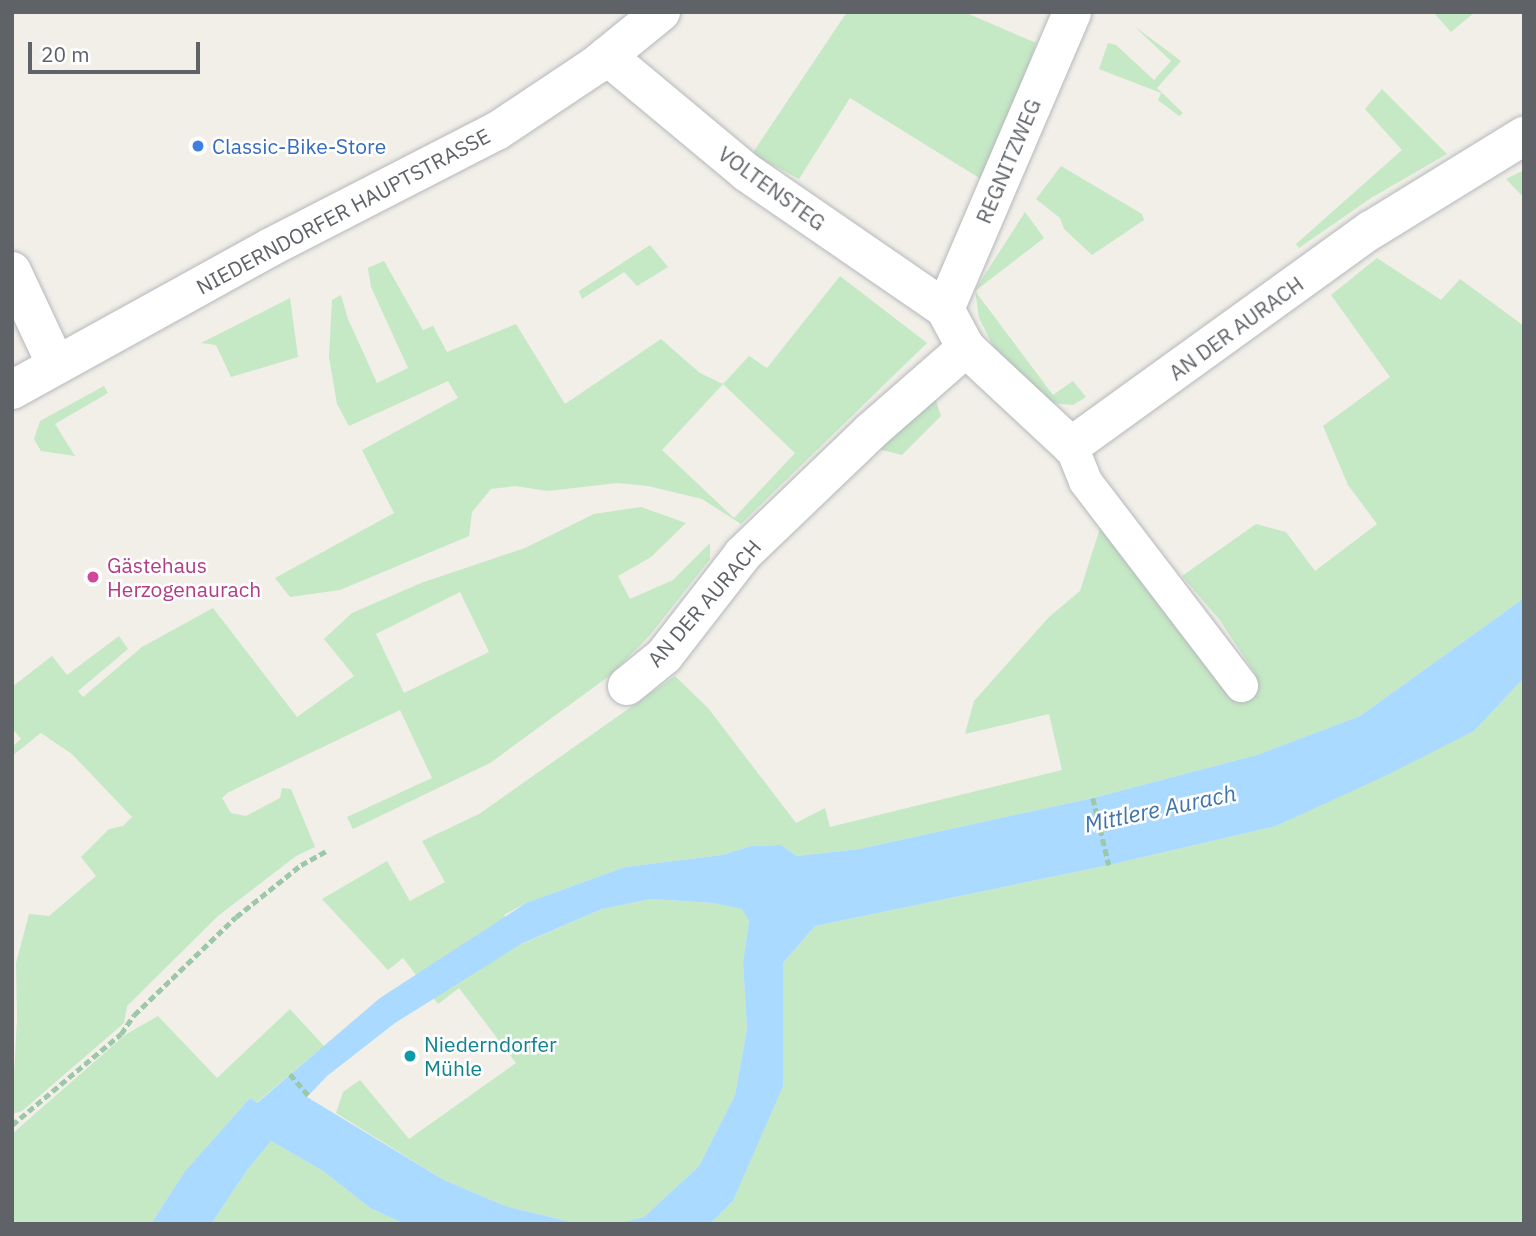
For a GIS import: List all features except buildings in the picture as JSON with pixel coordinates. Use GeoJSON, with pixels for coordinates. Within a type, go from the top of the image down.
{"type":"FeatureCollection","features":[{"type":"Feature","properties":{"kind":"street","name":"NIEDERNDORFER HAUPTSTRASSE"},"geometry":{"type":"LineString","coordinates":[[12,390],[271,247],[497,131],[607,57],[661,12]]}},
{"type":"Feature","properties":{"kind":"street","name":"REGNITZWEG"},"geometry":{"type":"LineString","coordinates":[[945,309],[1072,12]]}},
{"type":"Feature","properties":{"kind":"street","name":"VOLTENSTEG"},"geometry":{"type":"LineString","coordinates":[[607,57],[746,172],[945,309]]}},
{"type":"Feature","properties":{"kind":"street","name":"AN DER AURACH"},"geometry":{"type":"LineString","coordinates":[[1071,446],[1371,230],[1524,136]]}},
{"type":"Feature","properties":{"kind":"street"},"geometry":{"type":"LineString","coordinates":[[13,274],[56,365]]}},
{"type":"Feature","properties":{"kind":"street"},"geometry":{"type":"LineString","coordinates":[[945,309],[966,348],[1071,446]]}},
{"type":"Feature","properties":{"kind":"street","name":"AN DER AURACH"},"geometry":{"type":"LineString","coordinates":[[627,686],[664,656],[743,554],[870,432],[966,348]]}},
{"type":"Feature","properties":{"kind":"lane"},"geometry":{"type":"LineString","coordinates":[[1071,446],[1084,481],[1241,685]]}},
{"type":"Feature","properties":{"kind":"path"},"geometry":{"type":"LineString","coordinates":[[1093,798],[1108,865]]}},
{"type":"Feature","properties":{"kind":"path"},"geometry":{"type":"LineString","coordinates":[[12,1125],[121,1034],[134,1015],[236,917],[301,865],[326,851]]}},
{"type":"Feature","properties":{"kind":"path"},"geometry":{"type":"LineString","coordinates":[[290,1074],[308,1095]]}},
{"type":"Feature","properties":{"kind":"green space"},"geometry":{"type":"Polygon","coordinates":[[[847,12],[964,12],[1036,43],[989,184],[850,98],[799,179],[752,154],[847,12]]]}},
{"type":"Feature","properties":{"kind":"green space"},"geometry":{"type":"Polygon","coordinates":[[[1433,12],[1475,12],[1451,32],[1433,12]]]}},
{"type":"Feature","properties":{"kind":"green space"},"geometry":{"type":"Polygon","coordinates":[[[1134,26],[1181,61],[1157,88],[1183,113],[1179,116],[1158,100],[1161,93],[1099,69],[1108,43],[1116,45],[1154,80],[1171,61],[1134,26]]]}},
{"type":"Feature","properties":{"kind":"green space"},"geometry":{"type":"Polygon","coordinates":[[[1382,89],[1447,154],[1371,198],[1299,248],[1296,244],[1402,150],[1365,109],[1382,89]]]}},
{"type":"Feature","properties":{"kind":"green space"},"geometry":{"type":"Polygon","coordinates":[[[1061,166],[1142,214],[1144,220],[1092,255],[1064,229],[1060,218],[1036,199],[1061,166]]]}},
{"type":"Feature","properties":{"kind":"green space"},"geometry":{"type":"Polygon","coordinates":[[[1524,170],[1524,198],[1506,179],[1524,170]]]}},
{"type":"Feature","properties":{"kind":"green space"},"geometry":{"type":"Polygon","coordinates":[[[1025,212],[1044,238],[975,290],[1025,212]]]}},
{"type":"Feature","properties":{"kind":"green space"},"geometry":{"type":"Polygon","coordinates":[[[650,245],[668,267],[637,286],[624,272],[582,299],[579,291],[650,245]]]}},
{"type":"Feature","properties":{"kind":"green space"},"geometry":{"type":"Polygon","coordinates":[[[1377,258],[1441,300],[1460,279],[1524,326],[1524,598],[1360,716],[1257,755],[1093,798],[859,849],[797,856],[781,845],[751,846],[722,855],[625,867],[526,903],[504,915],[522,944],[602,909],[651,899],[713,903],[743,909],[749,921],[743,962],[747,1029],[735,1095],[699,1166],[644,1217],[615,1224],[579,1224],[505,1206],[444,1180],[336,1113],[343,1092],[360,1080],[409,1139],[516,1063],[459,988],[438,1004],[403,958],[388,970],[322,899],[387,861],[410,901],[445,882],[422,841],[479,814],[675,676],[708,708],[796,823],[825,808],[830,827],[1062,770],[1049,714],[965,734],[974,701],[1049,617],[1080,591],[1102,522],[1241,685],[1256,675],[1219,619],[1182,576],[1256,524],[1286,532],[1315,571],[1377,524],[1348,485],[1323,426],[1390,377],[1331,295],[1377,258]]]}},
{"type":"Feature","properties":{"kind":"green space"},"geometry":{"type":"Polygon","coordinates":[[[384,261],[423,330],[433,326],[447,352],[516,324],[565,404],[661,339],[700,373],[723,384],[749,356],[767,368],[840,276],[927,343],[741,524],[702,499],[648,486],[617,483],[548,491],[515,486],[491,489],[472,512],[469,536],[340,590],[290,597],[275,578],[394,513],[362,450],[458,398],[448,381],[349,426],[337,404],[329,357],[332,300],[341,295],[348,319],[377,383],[408,368],[371,287],[368,268],[384,261]],[[723,384],[662,450],[734,518],[795,453],[723,384]]]}},
{"type":"Feature","properties":{"kind":"green space"},"geometry":{"type":"Polygon","coordinates":[[[975,291],[1053,395],[1073,381],[1086,397],[1073,405],[1051,403],[1001,362],[979,318],[975,291]]]}},
{"type":"Feature","properties":{"kind":"green space"},"geometry":{"type":"Polygon","coordinates":[[[290,298],[298,357],[231,377],[216,345],[201,343],[290,298]]]}},
{"type":"Feature","properties":{"kind":"green space"},"geometry":{"type":"Polygon","coordinates":[[[104,386],[108,393],[55,424],[75,456],[41,451],[34,439],[40,421],[104,386]]]}},
{"type":"Feature","properties":{"kind":"green space"},"geometry":{"type":"Polygon","coordinates":[[[933,391],[941,416],[902,455],[874,448],[933,391]]]}},
{"type":"Feature","properties":{"kind":"green space"},"geometry":{"type":"Polygon","coordinates":[[[641,507],[686,523],[651,557],[618,576],[630,599],[673,580],[710,543],[710,559],[650,635],[612,674],[490,763],[353,829],[347,817],[432,778],[400,710],[229,792],[222,798],[231,813],[246,816],[280,798],[282,788],[291,789],[315,847],[296,856],[218,916],[127,1006],[124,1023],[22,1111],[12,1114],[17,1019],[16,963],[29,914],[49,916],[96,876],[81,857],[109,829],[123,826],[132,817],[72,754],[41,733],[12,756],[12,747],[21,739],[12,728],[12,687],[52,656],[67,675],[119,636],[128,649],[78,691],[83,697],[142,647],[213,608],[297,717],[354,676],[324,639],[352,613],[421,583],[525,548],[594,514],[641,507]],[[460,592],[376,634],[404,693],[489,652],[460,592]]]}},
{"type":"Feature","properties":{"kind":"green space"},"geometry":{"type":"Polygon","coordinates":[[[1524,678],[1524,1224],[710,1224],[733,1201],[782,1086],[783,963],[815,926],[1109,865],[1276,826],[1474,731],[1524,678]]]}},
{"type":"Feature","properties":{"kind":"green space"},"geometry":{"type":"Polygon","coordinates":[[[290,1009],[324,1046],[256,1103],[250,1098],[185,1171],[151,1224],[12,1224],[12,1134],[125,1035],[158,1016],[217,1078],[290,1009]]]}},
{"type":"Feature","properties":{"kind":"green space"},"geometry":{"type":"Polygon","coordinates":[[[271,1141],[323,1171],[370,1208],[405,1224],[211,1224],[248,1169],[271,1141]]]}},
{"type":"Feature","properties":{"kind":"water","name":"Mittlere Aurach"},"geometry":{"type":"Polygon","coordinates":[[[1524,598],[1524,678],[1474,731],[1387,775],[1276,826],[1109,865],[815,926],[783,963],[783,1086],[733,1201],[710,1224],[615,1224],[644,1217],[699,1166],[735,1095],[747,1029],[743,962],[749,921],[742,909],[713,903],[651,899],[602,909],[521,944],[395,1023],[327,1076],[307,1097],[444,1180],[505,1206],[579,1224],[405,1224],[370,1208],[323,1171],[271,1141],[248,1169],[211,1224],[151,1224],[185,1171],[250,1098],[257,1103],[380,998],[526,903],[625,867],[722,855],[751,846],[781,845],[797,856],[859,849],[1093,798],[1257,755],[1360,716],[1524,598]]]}},
{"type":"Feature","properties":{"kind":"place","name":"Classic-Bike-Store"},"geometry":{"type":"Point","coordinates":[198,146]}},
{"type":"Feature","properties":{"kind":"place","name":"Gästehaus Herzogenaurach"},"geometry":{"type":"Point","coordinates":[93,577]}},
{"type":"Feature","properties":{"kind":"place","name":"Niederndorfer Mühle"},"geometry":{"type":"Point","coordinates":[410,1056]}}]}
